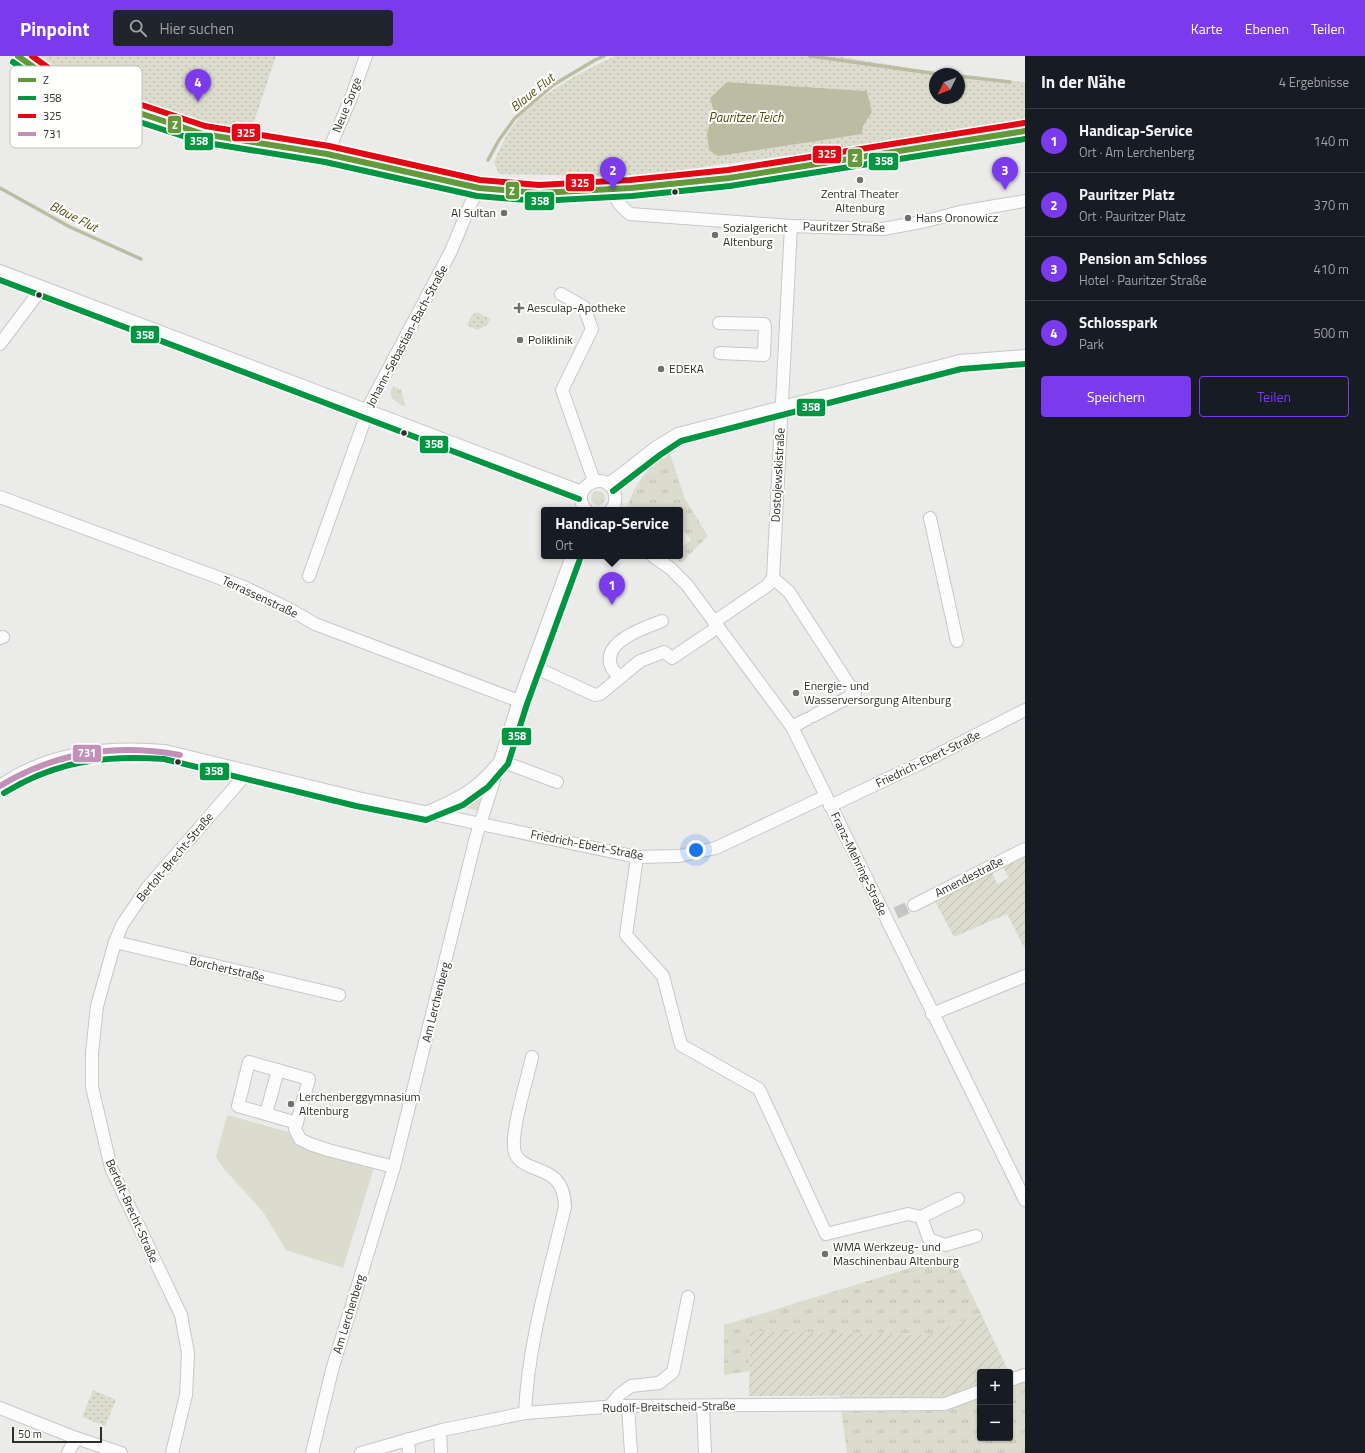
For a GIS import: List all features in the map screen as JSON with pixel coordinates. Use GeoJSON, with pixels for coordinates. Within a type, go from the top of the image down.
{"type":"FeatureCollection","features":[{"type":"Feature","properties":{"kind":"street","name":"Neue Sorge"},"geometry":{"type":"LineString","coordinates":[[327,154],[351,98],[366,56]]}},
{"type":"Feature","properties":{"kind":"street"},"geometry":{"type":"LineString","coordinates":[[613,189],[729,178],[1025,131]]}},
{"type":"Feature","properties":{"kind":"street","name":"Johann-Sebastian-Bach-Straße"},"geometry":{"type":"LineString","coordinates":[[309,576],[368,410],[451,251],[470,205],[479,188],[547,193],[613,189]]}},
{"type":"Feature","properties":{"kind":"street","name":"Pauritzer Straße"},"geometry":{"type":"LineString","coordinates":[[613,189],[615,199],[620,206],[630,214],[791,226],[883,229],[926,222],[960,212],[1025,200]]}},
{"type":"Feature","properties":{"kind":"street","name":"Dostojewskistraße"},"geometry":{"type":"LineString","coordinates":[[773,578],[791,226]]}},
{"type":"Feature","properties":{"kind":"street"},"geometry":{"type":"LineString","coordinates":[[0,271],[582,492]]}},
{"type":"Feature","properties":{"kind":"street"},"geometry":{"type":"LineString","coordinates":[[0,344],[42,288]]}},
{"type":"Feature","properties":{"kind":"street"},"geometry":{"type":"LineString","coordinates":[[561,294],[584,307],[592,329],[562,390],[594,481]]}},
{"type":"Feature","properties":{"kind":"street"},"geometry":{"type":"LineString","coordinates":[[719,323],[764,324],[766,326],[764,354],[720,353]]}},
{"type":"Feature","properties":{"kind":"street"},"geometry":{"type":"LineString","coordinates":[[765,342],[785,343]]}},
{"type":"Feature","properties":{"kind":"street"},"geometry":{"type":"LineString","coordinates":[[608,484],[622,475],[654,448],[678,434],[960,361],[1025,356]]}},
{"type":"Feature","properties":{"kind":"street"},"geometry":{"type":"LineString","coordinates":[[584,507],[582,503],[582,492],[585,487],[594,481],[604,482],[612,487],[616,497],[612,507]]}},
{"type":"Feature","properties":{"kind":"street","name":"Terrassenstraße"},"geometry":{"type":"LineString","coordinates":[[0,497],[244,587],[315,624],[519,701]]}},
{"type":"Feature","properties":{"kind":"street"},"geometry":{"type":"LineString","coordinates":[[930,518],[957,641]]}},
{"type":"Feature","properties":{"kind":"street","name":"Am Lerchenberg"},"geometry":{"type":"LineString","coordinates":[[312,1453],[332,1370],[394,1167],[481,823],[519,701],[571,559]]}},
{"type":"Feature","properties":{"kind":"street","name":"Franz-Mehring-Straße"},"geometry":{"type":"LineString","coordinates":[[657,559],[670,568],[687,585],[792,727],[828,801],[891,916],[932,1014],[1025,1200]]}},
{"type":"Feature","properties":{"kind":"street"},"geometry":{"type":"LineString","coordinates":[[532,666],[595,695],[600,694],[640,661],[664,652],[672,658],[768,585],[773,578],[789,592],[855,694],[792,727]]}},
{"type":"Feature","properties":{"kind":"street"},"geometry":{"type":"LineString","coordinates":[[620,678],[612,668],[610,660],[612,650],[628,635],[662,621]]}},
{"type":"Feature","properties":{"kind":"street","name":"Friedrich-Ebert-Straße"},"geometry":{"type":"LineString","coordinates":[[0,786],[46,762],[83,753],[143,749],[165,751],[248,772],[637,857],[679,856],[716,848],[921,763],[1025,710]]}},
{"type":"Feature","properties":{"kind":"street"},"geometry":{"type":"LineString","coordinates":[[428,812],[460,798],[483,781],[501,761],[557,782]]}},
{"type":"Feature","properties":{"kind":"street","name":"Bertolt-Brecht-Straße"},"geometry":{"type":"LineString","coordinates":[[172,1453],[186,1395],[188,1353],[181,1315],[111,1168],[92,1087],[92,1053],[97,1006],[115,942],[122,925],[147,888],[248,772]]}},
{"type":"Feature","properties":{"kind":"street","name":"Amendestraße"},"geometry":{"type":"LineString","coordinates":[[914,905],[1025,849]]}},
{"type":"Feature","properties":{"kind":"street"},"geometry":{"type":"LineString","coordinates":[[637,857],[626,935],[663,976],[681,1045],[759,1089],[826,1234],[908,1214],[921,1217],[958,1199]]}},
{"type":"Feature","properties":{"kind":"street","name":"Borchertstraße"},"geometry":{"type":"LineString","coordinates":[[115,942],[339,995]]}},
{"type":"Feature","properties":{"kind":"street"},"geometry":{"type":"LineString","coordinates":[[932,1014],[1025,976]]}},
{"type":"Feature","properties":{"kind":"street"},"geometry":{"type":"LineString","coordinates":[[525,1413],[527,1384],[533,1347],[564,1207],[564,1197],[561,1186],[553,1176],[525,1164],[516,1154],[513,1138],[532,1057]]}},
{"type":"Feature","properties":{"kind":"street"},"geometry":{"type":"LineString","coordinates":[[297,1123],[238,1106],[249,1062],[309,1079],[296,1129],[300,1139],[310,1144],[394,1167]]}},
{"type":"Feature","properties":{"kind":"street"},"geometry":{"type":"LineString","coordinates":[[266,1114],[278,1070]]}},
{"type":"Feature","properties":{"kind":"street"},"geometry":{"type":"LineString","coordinates":[[921,1217],[929,1238],[945,1245],[976,1236]]}},
{"type":"Feature","properties":{"kind":"street"},"geometry":{"type":"LineString","coordinates":[[609,1407],[619,1395],[631,1386],[659,1383],[673,1372],[688,1297]]}},
{"type":"Feature","properties":{"kind":"street"},"geometry":{"type":"LineString","coordinates":[[1013,1379],[1025,1375]]}},
{"type":"Feature","properties":{"kind":"street","name":"Rudolf-Breitscheid-Straße"},"geometry":{"type":"LineString","coordinates":[[362,1453],[440,1430],[525,1413],[628,1406],[945,1404],[977,1392]]}},
{"type":"Feature","properties":{"kind":"street"},"geometry":{"type":"LineString","coordinates":[[628,1406],[631,1453]]}},
{"type":"Feature","properties":{"kind":"street"},"geometry":{"type":"LineString","coordinates":[[703,1406],[705,1453]]}},
{"type":"Feature","properties":{"kind":"street"},"geometry":{"type":"LineString","coordinates":[[0,1408],[76,1438],[121,1453]]}},
{"type":"Feature","properties":{"kind":"street"},"geometry":{"type":"LineString","coordinates":[[440,1430],[441,1453]]}},
{"type":"Feature","properties":{"kind":"street"},"geometry":{"type":"LineString","coordinates":[[68,1453],[76,1438]]}},
{"type":"Feature","properties":{"kind":"street"},"geometry":{"type":"LineString","coordinates":[[408,1439],[409,1453]]}},
{"type":"Feature","properties":{"kind":"green space"},"geometry":{"type":"Polygon","coordinates":[[[41,56],[276,56],[250,134],[142,104],[142,66],[53,66],[41,56]]]}},
{"type":"Feature","properties":{"kind":"green space"},"geometry":{"type":"Polygon","coordinates":[[[616,56],[837,56],[929,71],[929,104],[965,104],[965,77],[1025,82],[1025,120],[1000,126],[667,172],[618,176],[499,174],[494,162],[514,124],[534,104],[547,94],[590,68],[616,56]],[[728,82],[710,98],[713,109],[707,134],[863,126],[872,112],[867,91],[728,82]]]}},
{"type":"Feature","properties":{"kind":"green space"},"geometry":{"type":"Polygon","coordinates":[[[477,312],[490,319],[487,325],[477,330],[467,325],[472,315],[477,312]]]}},
{"type":"Feature","properties":{"kind":"green space"},"geometry":{"type":"Polygon","coordinates":[[[393,386],[401,390],[406,407],[391,397],[391,390],[393,386]]]}},
{"type":"Feature","properties":{"kind":"green space"},"geometry":{"type":"Polygon","coordinates":[[[669,451],[685,499],[708,536],[681,563],[676,559],[683,559],[683,546],[691,540],[685,532],[683,533],[683,507],[628,507],[634,491],[656,462],[669,451]]]}},
{"type":"Feature","properties":{"kind":"green space"},"geometry":{"type":"Polygon","coordinates":[[[598,491],[603,493],[605,498],[603,503],[598,505],[593,503],[591,498],[593,493],[598,491]]]}},
{"type":"Feature","properties":{"kind":"green space"},"geometry":{"type":"Polygon","coordinates":[[[486,785],[481,811],[456,806],[473,796],[486,785]]]}},
{"type":"Feature","properties":{"kind":"green space"},"geometry":{"type":"Polygon","coordinates":[[[1025,856],[1025,949],[1007,914],[954,937],[934,899],[992,872],[997,884],[1009,878],[1003,867],[1025,856]]]}},
{"type":"Feature","properties":{"kind":"green space"},"geometry":{"type":"Polygon","coordinates":[[[227,1115],[288,1132],[296,1144],[308,1150],[374,1168],[343,1268],[286,1250],[263,1212],[224,1169],[216,1157],[227,1115]]]}},
{"type":"Feature","properties":{"kind":"green space"},"geometry":{"type":"Polygon","coordinates":[[[953,1255],[981,1314],[929,1335],[750,1331],[749,1371],[724,1375],[724,1325],[953,1255]]]}},
{"type":"Feature","properties":{"kind":"green space"},"geometry":{"type":"Polygon","coordinates":[[[981,1314],[1008,1369],[977,1369],[977,1384],[944,1395],[749,1396],[750,1331],[928,1335],[981,1314]]]}},
{"type":"Feature","properties":{"kind":"green space"},"geometry":{"type":"Polygon","coordinates":[[[1025,1367],[1025,1453],[847,1453],[839,1396],[944,1395],[977,1384],[977,1441],[1013,1441],[1013,1372],[1025,1367]]]}},
{"type":"Feature","properties":{"kind":"green space"},"geometry":{"type":"Polygon","coordinates":[[[93,1390],[116,1400],[105,1426],[82,1417],[93,1390]]]}},
{"type":"Feature","properties":{"kind":"water","name":"Pauritzer Teich"},"geometry":{"type":"Polygon","coordinates":[[[727,82],[867,91],[872,112],[863,126],[862,134],[718,156],[709,150],[707,134],[713,109],[710,98],[727,82]]]}},
{"type":"Feature","properties":{"kind":"waterway","name":"Blaue Flut"},"geometry":{"type":"LineString","coordinates":[[488,160],[499,140],[515,118],[553,85],[604,56]]}},
{"type":"Feature","properties":{"kind":"waterway","name":"Blaue Flut"},"geometry":{"type":"LineString","coordinates":[[810,56],[929,73]]}},
{"type":"Feature","properties":{"kind":"waterway","name":"Blaue Flut"},"geometry":{"type":"LineString","coordinates":[[965,77],[1010,82]]}},
{"type":"Feature","properties":{"kind":"waterway","name":"Blaue Flut"},"geometry":{"type":"LineString","coordinates":[[0,188],[70,227],[141,259]]}},
{"type":"Feature","properties":{"kind":"tunnel"},"geometry":{"type":"LineString","coordinates":[[896,913],[914,905]]}},
{"type":"Feature","properties":{"kind":"transit line","name":"Z"},"geometry":{"type":"LineString","coordinates":[[18,56],[32,66]]}},
{"type":"Feature","properties":{"kind":"transit line","name":"325"},"geometry":{"type":"LineString","coordinates":[[32,56],[46,66]]}},
{"type":"Feature","properties":{"kind":"transit line","name":"358"},"geometry":{"type":"LineString","coordinates":[[13,62],[19,66]]}},
{"type":"Feature","properties":{"kind":"transit line","name":"325"},"geometry":{"type":"LineString","coordinates":[[142,105],[205,126],[329,146],[480,180],[539,185],[630,180],[728,170],[1024,123]]}},
{"type":"Feature","properties":{"kind":"transit line","name":"Z"},"geometry":{"type":"LineString","coordinates":[[142,114],[203,134],[327,154],[479,188],[539,193],[631,188],[729,178],[1025,131]]}},
{"type":"Feature","properties":{"kind":"transit line","name":"358"},"geometry":{"type":"LineString","coordinates":[[142,123],[201,142],[325,162],[477,196],[538,201],[632,196],[730,186],[1025,139]]}},
{"type":"Feature","properties":{"kind":"transit line","name":"358"},"geometry":{"type":"LineString","coordinates":[[0,280],[579,499]]}},
{"type":"Feature","properties":{"kind":"transit line","name":"358"},"geometry":{"type":"LineString","coordinates":[[613,491],[681,441],[961,369],[1025,364]]}},
{"type":"Feature","properties":{"kind":"transit line","name":"358"},"geometry":{"type":"LineString","coordinates":[[4,793],[23,782],[42,774],[81,762],[121,758],[142,758],[164,759],[356,806],[426,820],[463,805],[488,787],[508,764],[527,704],[580,559]]}},
{"type":"Feature","properties":{"kind":"transit line","name":"731"},"geometry":{"type":"LineString","coordinates":[[0,786],[21,774],[43,765],[87,753],[133,750],[156,751],[180,755]]}},
{"type":"Feature","properties":{"kind":"place","name":"Schlosspark"},"geometry":{"type":"Point","coordinates":[198,102]}},
{"type":"Feature","properties":{"kind":"place","name":"Zentral Theater Altenburg"},"geometry":{"type":"Point","coordinates":[860,180]}},
{"type":"Feature","properties":{"kind":"place","name":"Pauritzer Platz"},"geometry":{"type":"Point","coordinates":[613,190]}},
{"type":"Feature","properties":{"kind":"place","name":"Pension am Schloss"},"geometry":{"type":"Point","coordinates":[1005,190]}},
{"type":"Feature","properties":{"kind":"place","name":"Al Sultan"},"geometry":{"type":"Point","coordinates":[504,213]}},
{"type":"Feature","properties":{"kind":"place","name":"Hans Oronowicz"},"geometry":{"type":"Point","coordinates":[908,218]}},
{"type":"Feature","properties":{"kind":"place","name":"Sozialgericht Altenburg"},"geometry":{"type":"Point","coordinates":[715,235]}},
{"type":"Feature","properties":{"kind":"place","name":"Aesculap-Apotheke"},"geometry":{"type":"Point","coordinates":[519,308]}},
{"type":"Feature","properties":{"kind":"place","name":"Poliklinik"},"geometry":{"type":"Point","coordinates":[520,340]}},
{"type":"Feature","properties":{"kind":"place","name":"EDEKA"},"geometry":{"type":"Point","coordinates":[661,369]}},
{"type":"Feature","properties":{"kind":"place","name":"Handicap-Service"},"geometry":{"type":"Point","coordinates":[612,605]}},
{"type":"Feature","properties":{"kind":"place","name":"Energie- und Wasserversorgung Altenburg"},"geometry":{"type":"Point","coordinates":[796,693]}},
{"type":"Feature","properties":{"kind":"place","name":"Lerchenberggymnasium Altenburg"},"geometry":{"type":"Point","coordinates":[291,1104]}},
{"type":"Feature","properties":{"kind":"place","name":"WMA Werkzeug- und Maschinenbau Altenburg"},"geometry":{"type":"Point","coordinates":[825,1254]}}]}
